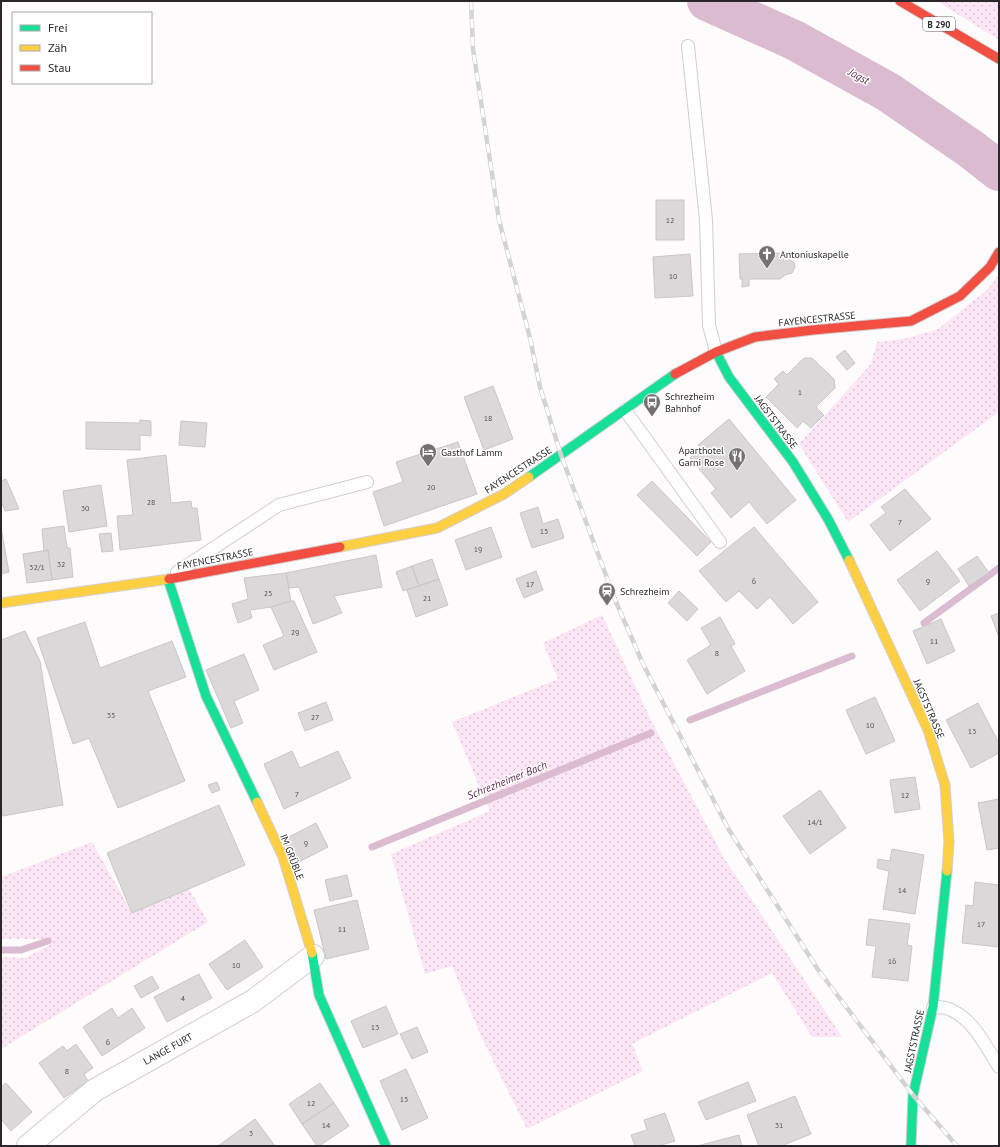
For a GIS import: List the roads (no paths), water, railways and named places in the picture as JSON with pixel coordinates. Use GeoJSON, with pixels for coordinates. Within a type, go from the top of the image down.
{"type":"FeatureCollection","features":[{"type":"Feature","properties":{"kind":"street","name":"B 290"},"geometry":{"type":"LineString","coordinates":[[900,1],[999,59]]}},
{"type":"Feature","properties":{"kind":"street","name":"FAYENCESTRASSE"},"geometry":{"type":"LineString","coordinates":[[1,603],[168,578],[363,543],[437,528],[504,494],[673,375],[716,352],[755,337],[911,321],[960,296],[990,267],[999,252]]}},
{"type":"Feature","properties":{"kind":"street","name":"JAGSTSTRASSE"},"geometry":{"type":"LineString","coordinates":[[716,352],[729,377],[793,462],[828,519],[860,582],[928,730],[945,785],[949,842],[945,895],[933,1007],[913,1096],[911,1146]]}},
{"type":"Feature","properties":{"kind":"street","name":"IM GRÜBLE"},"geometry":{"type":"LineString","coordinates":[[168,578],[206,696],[282,857],[313,956],[319,995],[386,1146]]}},
{"type":"Feature","properties":{"kind":"street","name":"LANGE FURT"},"geometry":{"type":"LineString","coordinates":[[28,1146],[95,1090],[253,1001],[313,956]]}},
{"type":"Feature","properties":{"kind":"lane"},"geometry":{"type":"LineString","coordinates":[[688,46],[706,220],[709,325],[716,352]]}},
{"type":"Feature","properties":{"kind":"lane"},"geometry":{"type":"LineString","coordinates":[[625,410],[720,542]]}},
{"type":"Feature","properties":{"kind":"lane"},"geometry":{"type":"LineString","coordinates":[[168,578],[279,505],[367,482]]}},
{"type":"Feature","properties":{"kind":"lane"},"geometry":{"type":"LineString","coordinates":[[933,1007],[951,1009],[963,1018],[978,1033],[999,1067]]}},
{"type":"Feature","properties":{"kind":"waterway","name":"Jagst"},"geometry":{"type":"LineString","coordinates":[[707,1],[794,40],[888,92],[971,149],[999,171]]}},
{"type":"Feature","properties":{"kind":"waterway","name":"Schrezheimer Bach"},"geometry":{"type":"LineString","coordinates":[[924,623],[999,568]]}},
{"type":"Feature","properties":{"kind":"waterway","name":"Schrezheimer Bach"},"geometry":{"type":"LineString","coordinates":[[690,720],[852,656]]}},
{"type":"Feature","properties":{"kind":"waterway","name":"Schrezheimer Bach"},"geometry":{"type":"LineString","coordinates":[[372,847],[651,733]]}},
{"type":"Feature","properties":{"kind":"waterway","name":"Schrezheimer Bach"},"geometry":{"type":"LineString","coordinates":[[1,950],[21,950],[48,941]]}},
{"type":"Feature","properties":{"kind":"railway"},"geometry":{"type":"LineString","coordinates":[[471,1],[473,49],[499,220],[530,338],[540,387],[561,455],[616,602],[643,664],[729,830],[819,971],[913,1095],[957,1146]]}},
{"type":"Feature","properties":{"kind":"place","name":"Antoniuskapelle"},"geometry":{"type":"Point","coordinates":[767,269]}},
{"type":"Feature","properties":{"kind":"place","name":"Schrezheim Bahnhof"},"geometry":{"type":"Point","coordinates":[652,417]}},
{"type":"Feature","properties":{"kind":"place","name":"Gasthof Lamm"},"geometry":{"type":"Point","coordinates":[428,467]}},
{"type":"Feature","properties":{"kind":"place","name":"Aparthotel Garni Rose"},"geometry":{"type":"Point","coordinates":[737,471]}},
{"type":"Feature","properties":{"kind":"place","name":"Schrezheim"},"geometry":{"type":"Point","coordinates":[607,606]}}]}
